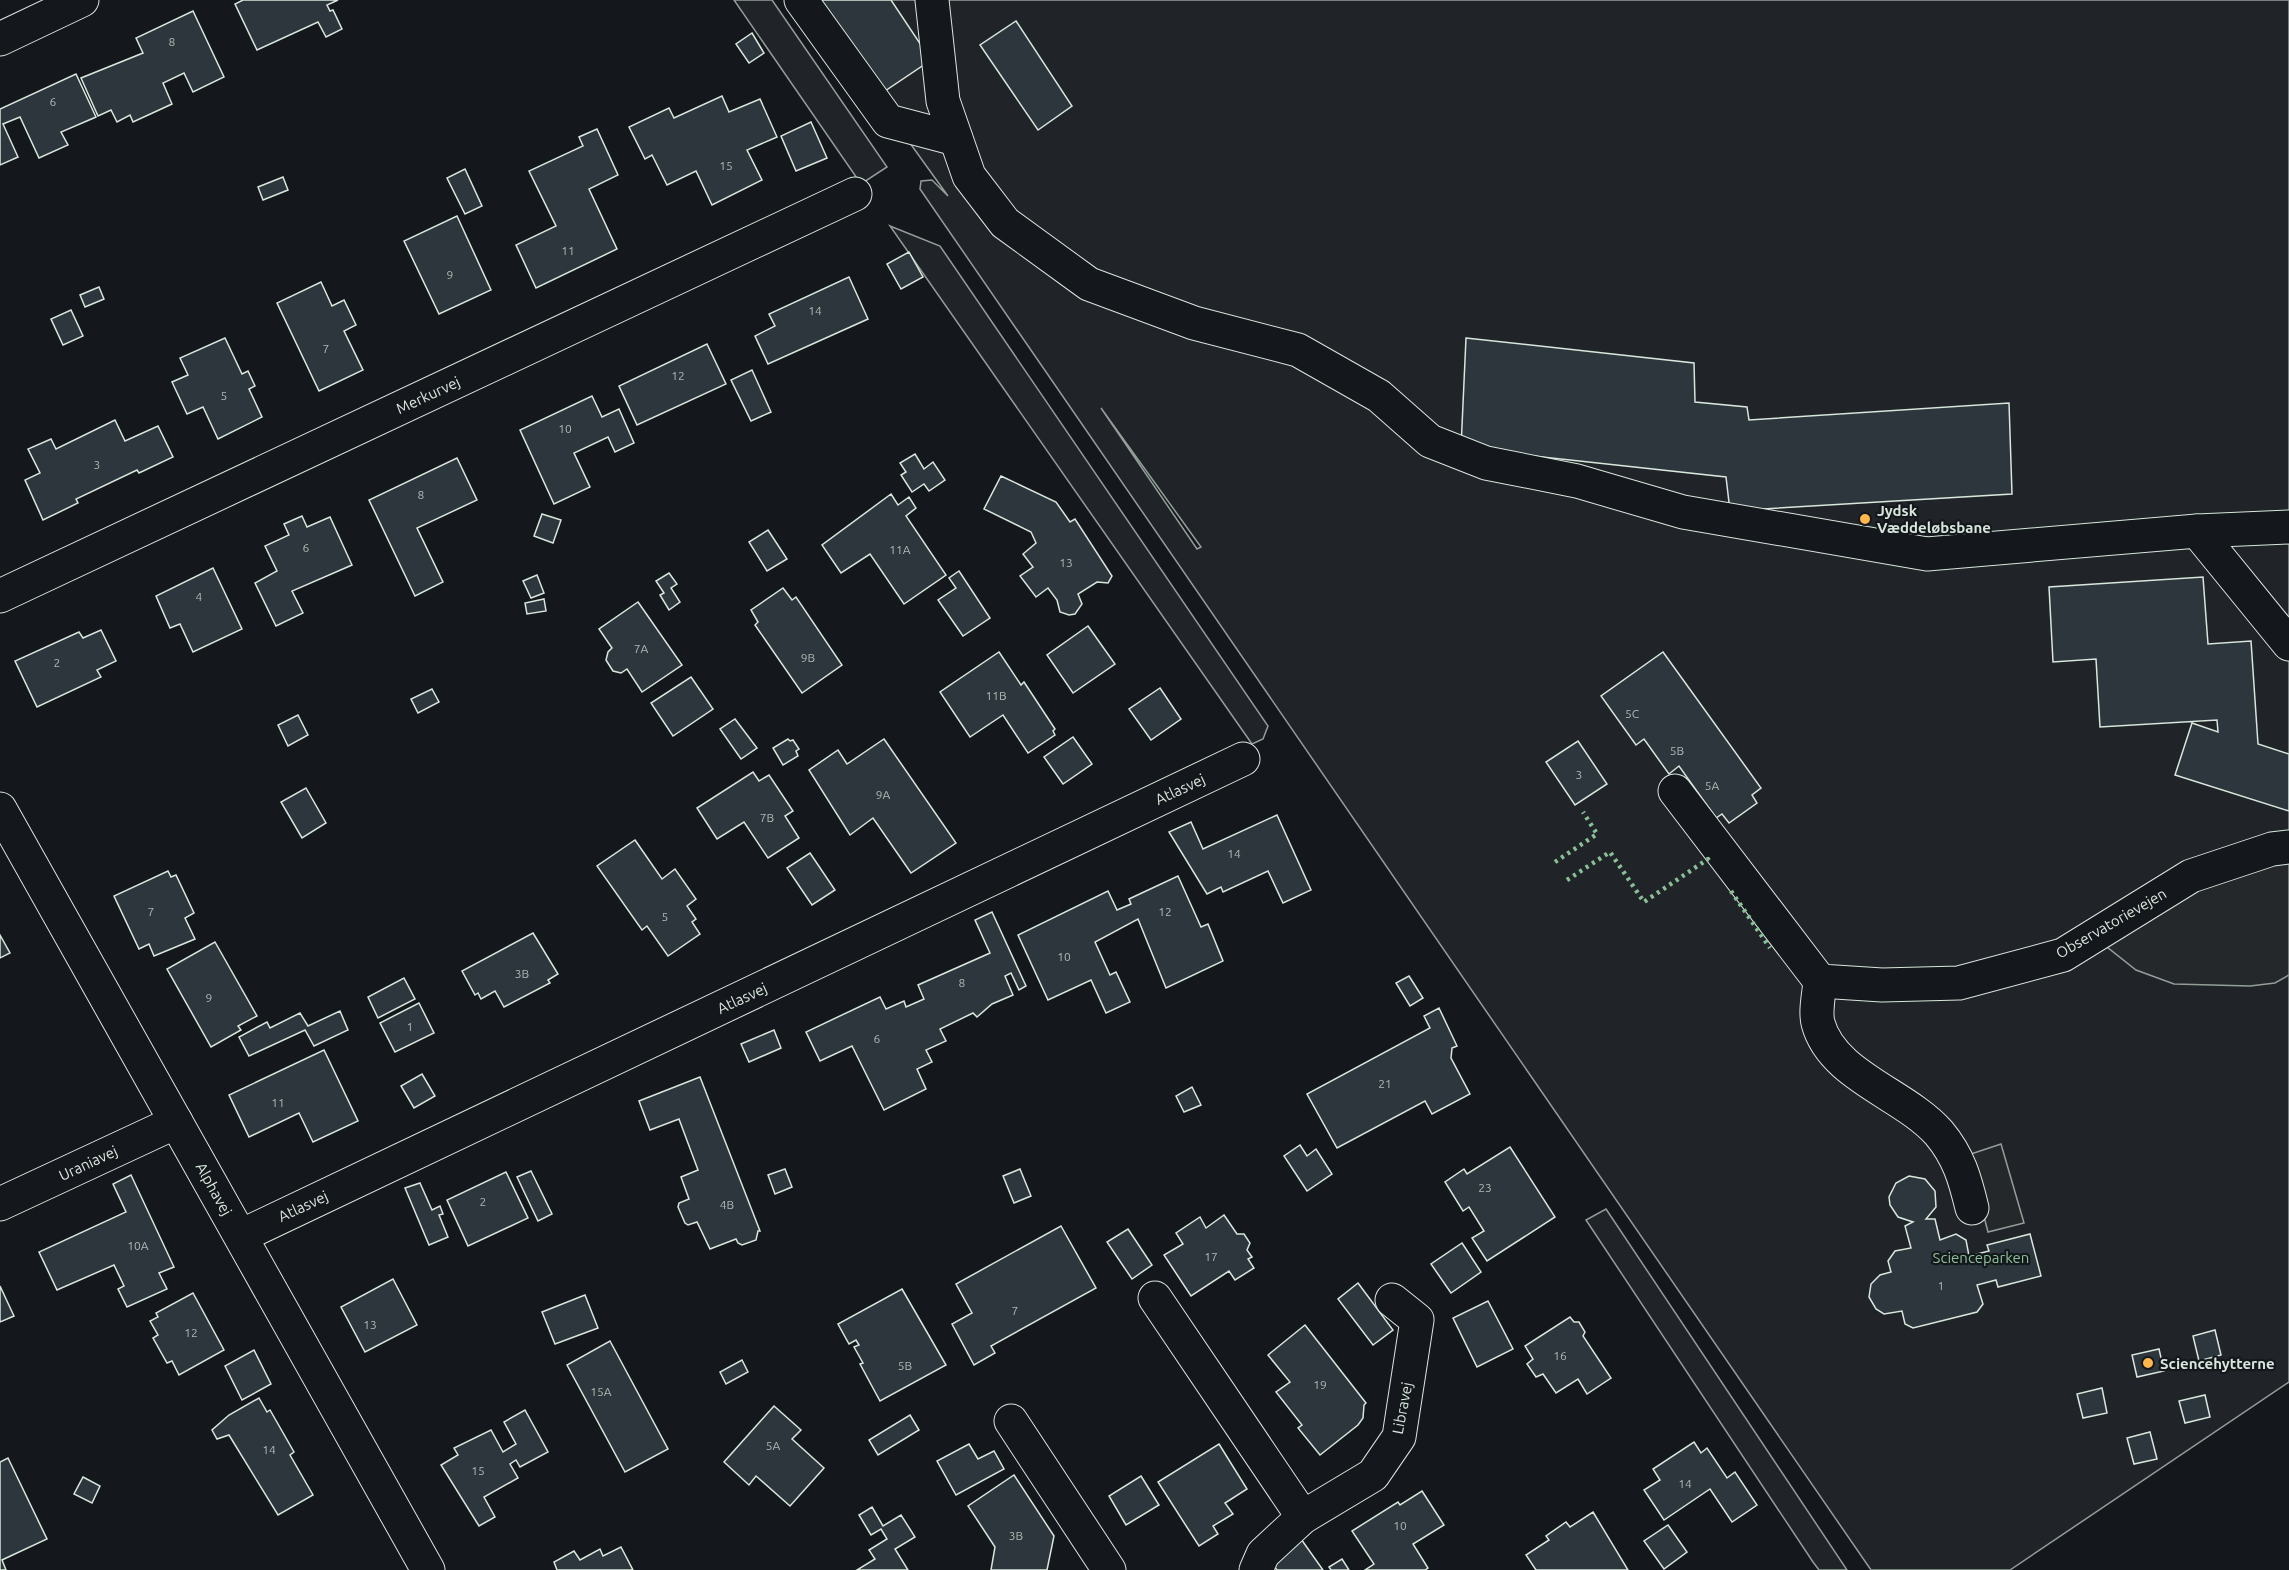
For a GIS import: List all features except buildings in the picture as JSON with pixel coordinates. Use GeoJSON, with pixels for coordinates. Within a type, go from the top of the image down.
{"type":"FeatureCollection","features":[{"type":"Feature","properties":{"kind":"street"},"geometry":{"type":"LineString","coordinates":[[0,39],[82,0]]}},
{"type":"Feature","properties":{"kind":"street"},"geometry":{"type":"LineString","coordinates":[[801,0],[888,121],[956,139]]}},
{"type":"Feature","properties":{"kind":"street"},"geometry":{"type":"LineString","coordinates":[[932,0],[943,101],[969,176],[1005,223],[1089,284],[1194,323],[1298,350],[1379,396],[1430,441],[1486,463],[1577,481],[1683,512],[1927,554],[2197,531],[2289,527]]}},
{"type":"Feature","properties":{"kind":"street","name":"Merkurvej"},"geometry":{"type":"LineString","coordinates":[[0,596],[855,194]]}},
{"type":"Feature","properties":{"kind":"street"},"geometry":{"type":"LineString","coordinates":[[2197,531],[2289,644]]}},
{"type":"Feature","properties":{"kind":"street","name":"Atlasvej"},"geometry":{"type":"LineString","coordinates":[[241,1236],[1243,759]]}},
{"type":"Feature","properties":{"kind":"street"},"geometry":{"type":"LineString","coordinates":[[1675,791],[1820,981],[1817,1021],[1827,1043],[1843,1062],[1916,1111],[1939,1133],[1962,1168],[1972,1208]]}},
{"type":"Feature","properties":{"kind":"street","name":"Alphavej"},"geometry":{"type":"LineString","coordinates":[[0,809],[428,1570]]}},
{"type":"Feature","properties":{"kind":"street","name":"Observatorievejen"},"geometry":{"type":"LineString","coordinates":[[1820,981],[1882,985],[1959,983],[2063,955],[2191,876],[2272,849],[2289,848]]}},
{"type":"Feature","properties":{"kind":"street","name":"Uraniavej"},"geometry":{"type":"LineString","coordinates":[[0,1204],[176,1122]]}},
{"type":"Feature","properties":{"kind":"street"},"geometry":{"type":"LineString","coordinates":[[1155,1298],[1303,1517]]}},
{"type":"Feature","properties":{"kind":"street","name":"Libravej"},"geometry":{"type":"LineString","coordinates":[[1256,1570],[1263,1554],[1303,1517],[1373,1475],[1399,1437],[1417,1320],[1392,1300]]}},
{"type":"Feature","properties":{"kind":"street"},"geometry":{"type":"LineString","coordinates":[[1011,1421],[1109,1570]]}},
{"type":"Feature","properties":{"kind":"green space"},"geometry":{"type":"Polygon","coordinates":[[[734,0],[772,0],[887,167],[861,184],[734,0]]]}},
{"type":"Feature","properties":{"kind":"green space","name":"Scienceparken"},"geometry":{"type":"Polygon","coordinates":[[[807,0],[2289,0],[2289,1382],[2010,1570],[1871,1570],[920,189],[921,181],[932,180],[948,196],[807,0]],[[1101,408],[1197,549],[1201,547],[1101,408]]]}},
{"type":"Feature","properties":{"kind":"green space"},"geometry":{"type":"Polygon","coordinates":[[[890,226],[940,246],[1268,726],[1263,739],[1252,744],[890,226]]]}},
{"type":"Feature","properties":{"kind":"green space"},"geometry":{"type":"Polygon","coordinates":[[[1606,1209],[1847,1570],[1819,1570],[1813,1562],[1586,1220],[1606,1209]]]}},
{"type":"Feature","properties":{"kind":"shaded area"},"geometry":{"type":"Polygon","coordinates":[[[2289,858],[2289,975],[2275,983],[2250,986],[2174,984],[2136,970],[2102,943],[2207,880],[2289,858]]]}},
{"type":"Feature","properties":{"kind":"shaded area"},"geometry":{"type":"Polygon","coordinates":[[[2001,1144],[2024,1223],[1988,1232],[1968,1155],[2001,1144]]]}},
{"type":"Feature","properties":{"kind":"hedge"},"geometry":{"type":"LineString","coordinates":[[1555,862],[1597,834],[1583,812]]}},
{"type":"Feature","properties":{"kind":"hedge"},"geometry":{"type":"LineString","coordinates":[[1567,880],[1610,852],[1644,902],[1708,859],[1710,862]]}},
{"type":"Feature","properties":{"kind":"hedge"},"geometry":{"type":"LineString","coordinates":[[1731,891],[1770,948]]}},
{"type":"Feature","properties":{"kind":"place","name":"Jydsk Væddeløbsbane"},"geometry":{"type":"Point","coordinates":[1865,519]}},
{"type":"Feature","properties":{"kind":"place","name":"Sciencehytterne"},"geometry":{"type":"Point","coordinates":[2148,1363]}}]}
